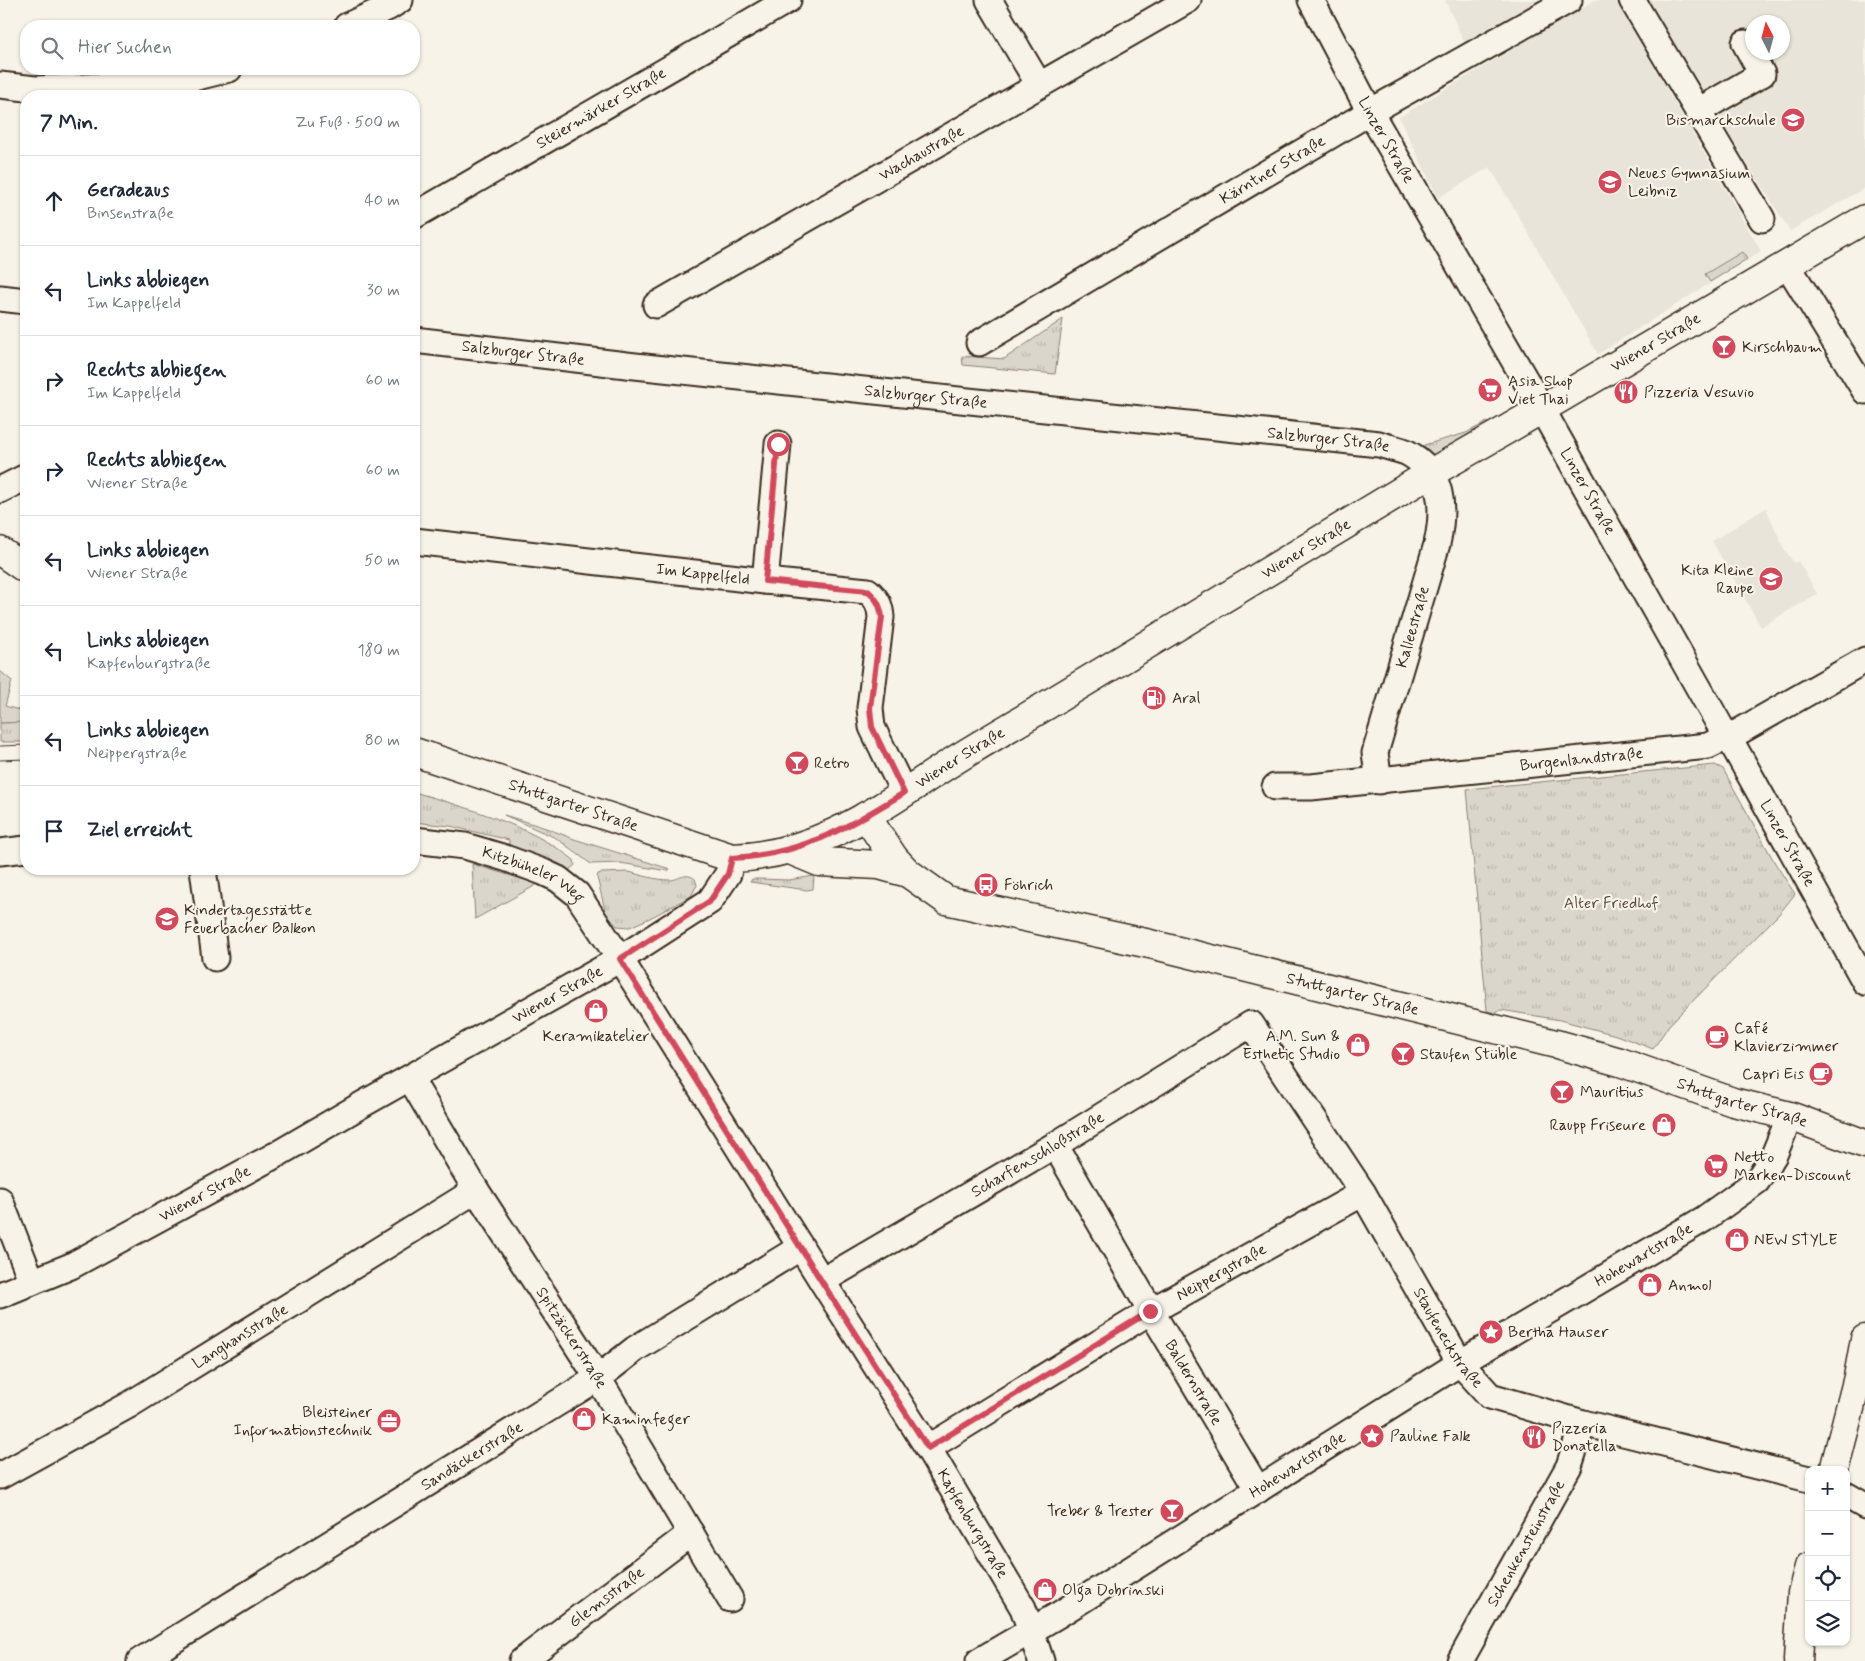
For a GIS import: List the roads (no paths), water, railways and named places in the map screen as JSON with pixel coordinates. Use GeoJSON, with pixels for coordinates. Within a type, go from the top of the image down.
{"type":"FeatureCollection","features":[{"type":"Feature","properties":{"kind":"main road","name":"Wiener Straße"},"geometry":{"type":"LineString","coordinates":[[732,858],[758,857],[790,850],[827,836],[866,816],[1431,473],[1865,219]]}},
{"type":"Feature","properties":{"kind":"main road"},"geometry":{"type":"LineString","coordinates":[[0,550],[20,565]]}},
{"type":"Feature","properties":{"kind":"main road","name":"Stuttgarter Straße"},"geometry":{"type":"LineString","coordinates":[[420,754],[732,858]]}},
{"type":"Feature","properties":{"kind":"main road","name":"Stuttgarter Straße"},"geometry":{"type":"LineString","coordinates":[[866,816],[894,858],[908,873],[946,900],[1150,944],[1498,1029],[1620,1062],[1733,1102],[1790,1116],[1865,1144]]}},
{"type":"Feature","properties":{"kind":"main road"},"geometry":{"type":"LineString","coordinates":[[790,850],[819,862],[879,865],[908,873]]}},
{"type":"Feature","properties":{"kind":"main road"},"geometry":{"type":"LineString","coordinates":[[1835,1466],[1858,1377],[1865,1339]]}},
{"type":"Feature","properties":{"kind":"main road"},"geometry":{"type":"LineString","coordinates":[[1798,1661],[1802,1593],[1805,1582]]}},
{"type":"Feature","properties":{"kind":"street"},"geometry":{"type":"LineString","coordinates":[[360,20],[400,0]]}},
{"type":"Feature","properties":{"kind":"street","name":"Steiermärker Straße"},"geometry":{"type":"LineString","coordinates":[[420,213],[788,0]]}},
{"type":"Feature","properties":{"kind":"street"},"geometry":{"type":"LineString","coordinates":[[989,0],[1039,85]]}},
{"type":"Feature","properties":{"kind":"street","name":"Wachaustraße"},"geometry":{"type":"LineString","coordinates":[[656,305],[1188,0]]}},
{"type":"Feature","properties":{"kind":"street","name":"Linzer Straße"},"geometry":{"type":"LineString","coordinates":[[1311,0],[1370,112],[1541,409],[1718,723],[1728,736],[1865,982]]}},
{"type":"Feature","properties":{"kind":"street","name":"Kärntner Straße"},"geometry":{"type":"LineString","coordinates":[[979,343],[1370,112],[1568,0]]}},
{"type":"Feature","properties":{"kind":"street"},"geometry":{"type":"LineString","coordinates":[[1632,0],[1762,219]]}},
{"type":"Feature","properties":{"kind":"street"},"geometry":{"type":"LineString","coordinates":[[1698,111],[1762,74],[1754,60]]}},
{"type":"Feature","properties":{"kind":"street"},"geometry":{"type":"LineString","coordinates":[[0,85],[35,90],[173,83],[205,75]]}},
{"type":"Feature","properties":{"kind":"street"},"geometry":{"type":"LineString","coordinates":[[1787,264],[1865,391]]}},
{"type":"Feature","properties":{"kind":"street"},"geometry":{"type":"LineString","coordinates":[[0,298],[20,300]]}},
{"type":"Feature","properties":{"kind":"street","name":"Salzburger Straße"},"geometry":{"type":"LineString","coordinates":[[420,341],[635,366],[1379,444],[1404,452],[1421,462],[1431,473]]}},
{"type":"Feature","properties":{"kind":"street"},"geometry":{"type":"LineString","coordinates":[[765,581],[778,444]]}},
{"type":"Feature","properties":{"kind":"street","name":"Kalleestraße"},"geometry":{"type":"LineString","coordinates":[[1379,781],[1375,753],[1437,544],[1442,521],[1441,498],[1431,473]]}},
{"type":"Feature","properties":{"kind":"street"},"geometry":{"type":"LineString","coordinates":[[0,490],[20,480]]}},
{"type":"Feature","properties":{"kind":"street","name":"Im Kappelfeld"},"geometry":{"type":"LineString","coordinates":[[420,542],[868,591],[880,605],[882,617],[870,708],[872,727],[904,793]]}},
{"type":"Feature","properties":{"kind":"street","name":"Burgenlandstraße"},"geometry":{"type":"LineString","coordinates":[[1275,787],[1311,787],[1379,781],[1708,746],[1735,734],[1865,660]]}},
{"type":"Feature","properties":{"kind":"street","name":"Kitzbüheler Weg"},"geometry":{"type":"LineString","coordinates":[[420,841],[465,846],[543,872],[558,879],[577,894],[620,959]]}},
{"type":"Feature","properties":{"kind":"street"},"geometry":{"type":"LineString","coordinates":[[0,852],[20,849]]}},
{"type":"Feature","properties":{"kind":"street","name":"Wiener Straße"},"geometry":{"type":"LineString","coordinates":[[0,1295],[71,1266],[223,1184],[620,959],[710,901],[728,874],[732,858]]}},
{"type":"Feature","properties":{"kind":"street"},"geometry":{"type":"LineString","coordinates":[[204,875],[215,958]]}},
{"type":"Feature","properties":{"kind":"street","name":"Kapfenburgstraße"},"geometry":{"type":"LineString","coordinates":[[620,959],[928,1448],[1023,1608],[1041,1661]]}},
{"type":"Feature","properties":{"kind":"street","name":"Scharfenschloßstraße"},"geometry":{"type":"LineString","coordinates":[[822,1282],[1055,1145],[1251,1024]]}},
{"type":"Feature","properties":{"kind":"street","name":"Staufeneckstraße"},"geometry":{"type":"LineString","coordinates":[[1251,1024],[1363,1193],[1460,1363],[1490,1396],[1584,1423],[1805,1478]]}},
{"type":"Feature","properties":{"kind":"street","name":"Spitzäckerstraße"},"geometry":{"type":"LineString","coordinates":[[410,1078],[476,1190],[598,1378],[730,1599]]}},
{"type":"Feature","properties":{"kind":"street","name":"Hohewartstraße"},"geometry":{"type":"LineString","coordinates":[[979,1661],[1058,1615],[1460,1363],[1704,1219],[1757,1181],[1774,1154],[1790,1116]]}},
{"type":"Feature","properties":{"kind":"street","name":"Baldernstraße"},"geometry":{"type":"LineString","coordinates":[[1055,1145],[1150,1311],[1258,1490]]}},
{"type":"Feature","properties":{"kind":"street","name":"Langhansstraße"},"geometry":{"type":"LineString","coordinates":[[0,1476],[129,1405],[476,1190]]}},
{"type":"Feature","properties":{"kind":"street","name":"Neippergstraße"},"geometry":{"type":"LineString","coordinates":[[928,1448],[1150,1311],[1363,1193]]}},
{"type":"Feature","properties":{"kind":"street"},"geometry":{"type":"LineString","coordinates":[[0,1200],[32,1282]]}},
{"type":"Feature","properties":{"kind":"street","name":"Sandäckerstraße"},"geometry":{"type":"LineString","coordinates":[[140,1661],[598,1378],[635,1349],[801,1247]]}},
{"type":"Feature","properties":{"kind":"street","name":"Schenkensteinstraße"},"geometry":{"type":"LineString","coordinates":[[1460,1661],[1569,1466],[1584,1423]]}},
{"type":"Feature","properties":{"kind":"street"},"geometry":{"type":"LineString","coordinates":[[1850,1497],[1865,1506]]}},
{"type":"Feature","properties":{"kind":"street","name":"Glemsstraße"},"geometry":{"type":"LineString","coordinates":[[522,1661],[691,1533]]}},
{"type":"Feature","properties":{"kind":"tram line"},"geometry":{"type":"LineString","coordinates":[[0,746],[20,745]]}},
{"type":"Feature","properties":{"kind":"tram line"},"geometry":{"type":"LineString","coordinates":[[0,760],[20,759]]}},
{"type":"Feature","properties":{"kind":"place","name":"Bismarckschule"},"geometry":{"type":"Point","coordinates":[1793,120]}},
{"type":"Feature","properties":{"kind":"place","name":"Neues Gymnasium Leibniz"},"geometry":{"type":"Point","coordinates":[1610,182]}},
{"type":"Feature","properties":{"kind":"place","name":"Kirschbaum"},"geometry":{"type":"Point","coordinates":[1724,347]}},
{"type":"Feature","properties":{"kind":"place","name":"Asia Shop Viet Thai"},"geometry":{"type":"Point","coordinates":[1490,390]}},
{"type":"Feature","properties":{"kind":"place","name":"Pizzeria Vesuvio"},"geometry":{"type":"Point","coordinates":[1626,392]}},
{"type":"Feature","properties":{"kind":"place","name":"Kita Kleine Raupe"},"geometry":{"type":"Point","coordinates":[1771,579]}},
{"type":"Feature","properties":{"kind":"place","name":"Aral"},"geometry":{"type":"Point","coordinates":[1154,698]}},
{"type":"Feature","properties":{"kind":"place","name":"Retro"},"geometry":{"type":"Point","coordinates":[797,763]}},
{"type":"Feature","properties":{"kind":"place","name":"Föhrich"},"geometry":{"type":"Point","coordinates":[986,885]}},
{"type":"Feature","properties":{"kind":"place","name":"Kindertagesstätte Feuerbacher Balkon"},"geometry":{"type":"Point","coordinates":[167,919]}},
{"type":"Feature","properties":{"kind":"place","name":"Keramikatelier"},"geometry":{"type":"Point","coordinates":[596,1011]}},
{"type":"Feature","properties":{"kind":"place","name":"Café Klavierzimmer"},"geometry":{"type":"Point","coordinates":[1717,1037]}},
{"type":"Feature","properties":{"kind":"place","name":"A.M. Sun & Esthetic Studio"},"geometry":{"type":"Point","coordinates":[1358,1045]}},
{"type":"Feature","properties":{"kind":"place","name":"Staufen Stüble"},"geometry":{"type":"Point","coordinates":[1403,1054]}},
{"type":"Feature","properties":{"kind":"place","name":"Capri Eis"},"geometry":{"type":"Point","coordinates":[1821,1074]}},
{"type":"Feature","properties":{"kind":"place","name":"Mauritius"},"geometry":{"type":"Point","coordinates":[1562,1092]}},
{"type":"Feature","properties":{"kind":"place","name":"Raupp Friseure"},"geometry":{"type":"Point","coordinates":[1664,1125]}},
{"type":"Feature","properties":{"kind":"place","name":"Netto Marken-Discount"},"geometry":{"type":"Point","coordinates":[1716,1166]}},
{"type":"Feature","properties":{"kind":"place","name":"NEW STYLE"},"geometry":{"type":"Point","coordinates":[1737,1240]}},
{"type":"Feature","properties":{"kind":"place","name":"Anmol"},"geometry":{"type":"Point","coordinates":[1650,1285]}},
{"type":"Feature","properties":{"kind":"place","name":"Bertha Hauser"},"geometry":{"type":"Point","coordinates":[1491,1332]}},
{"type":"Feature","properties":{"kind":"place","name":"Kaminfeger"},"geometry":{"type":"Point","coordinates":[584,1419]}},
{"type":"Feature","properties":{"kind":"place","name":"Bleisteiner Informationstechnik"},"geometry":{"type":"Point","coordinates":[389,1421]}},
{"type":"Feature","properties":{"kind":"place","name":"Pauline Falk"},"geometry":{"type":"Point","coordinates":[1372,1436]}},
{"type":"Feature","properties":{"kind":"place","name":"Pizzeria Donatella"},"geometry":{"type":"Point","coordinates":[1534,1437]}},
{"type":"Feature","properties":{"kind":"place","name":"Treber & Trester"},"geometry":{"type":"Point","coordinates":[1172,1511]}},
{"type":"Feature","properties":{"kind":"place","name":"Olga Dobrinski"},"geometry":{"type":"Point","coordinates":[1045,1590]}},
{"type":"Feature","properties":{"kind":"park label","name":"Alter Friedhof"},"geometry":{"type":"Point","coordinates":[1611,903]}}]}
